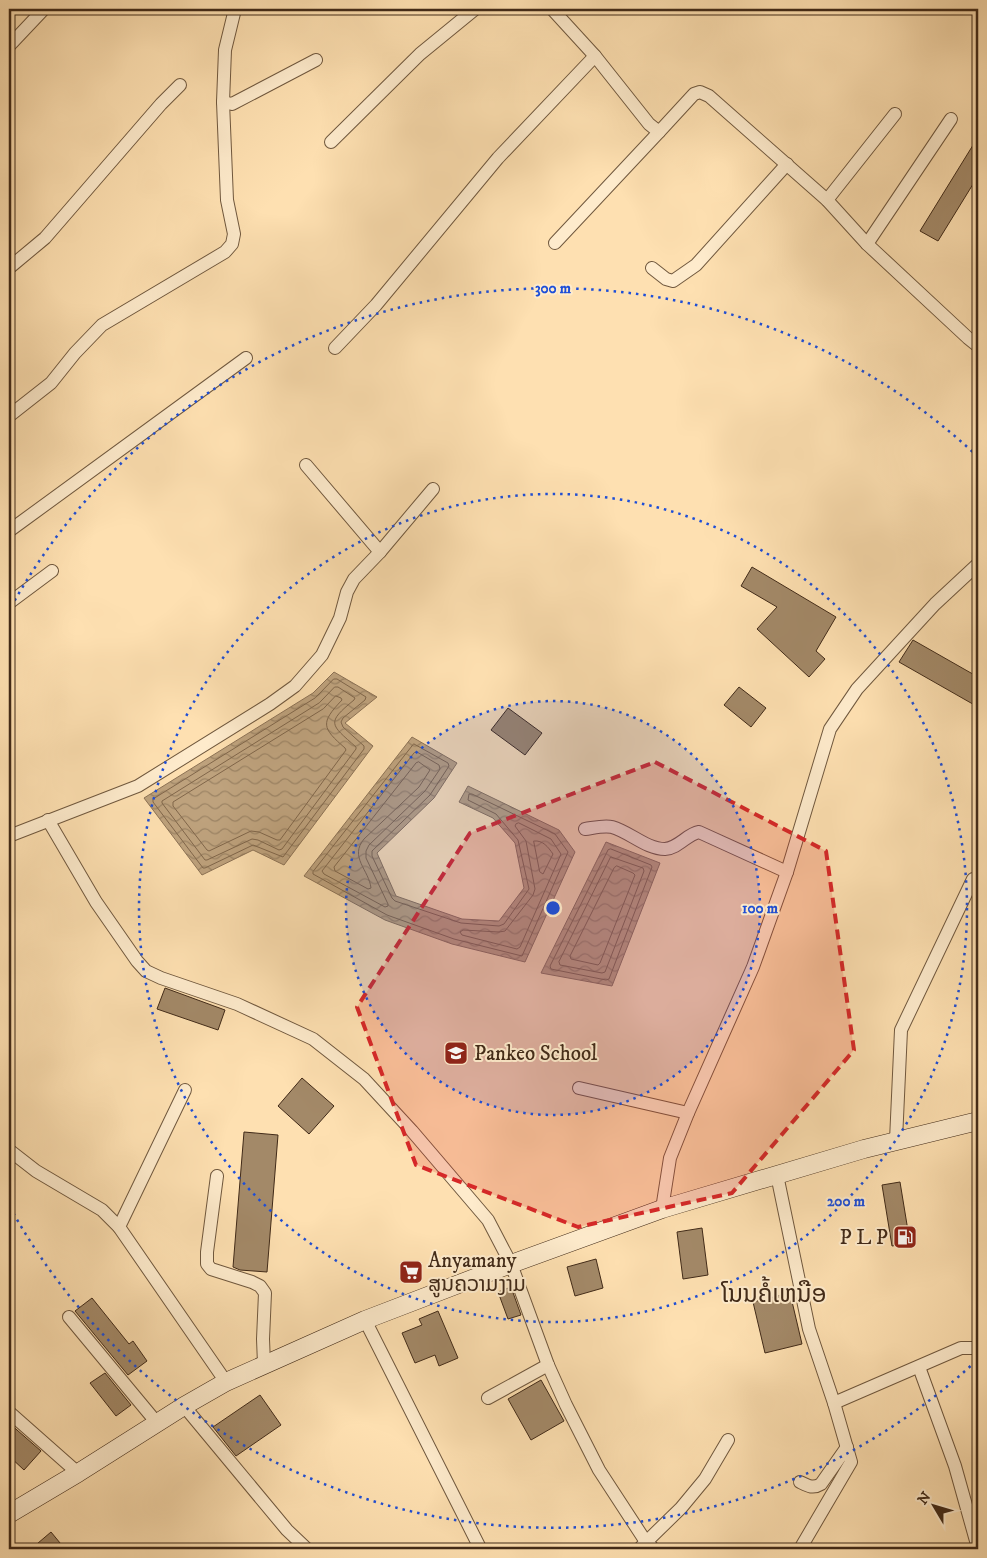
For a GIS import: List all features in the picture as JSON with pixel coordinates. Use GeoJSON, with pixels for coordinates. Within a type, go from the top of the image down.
{"type":"FeatureCollection","features":[{"type":"Feature","properties":{"kind":"main road"},"geometry":{"type":"LineString","coordinates":[[9,1514],[226,1382],[364,1320],[510,1264],[662,1209],[896,1140],[978,1120]]}},
{"type":"Feature","properties":{"kind":"street"},"geometry":{"type":"LineString","coordinates":[[9,46],[44,9]]}},
{"type":"Feature","properties":{"kind":"street"},"geometry":{"type":"LineString","coordinates":[[9,416],[50,383],[102,325],[225,252],[232,244],[234,234],[227,200],[223,102],[225,50],[236,9]]}},
{"type":"Feature","properties":{"kind":"street"},"geometry":{"type":"LineString","coordinates":[[331,142],[420,54],[475,9]]}},
{"type":"Feature","properties":{"kind":"street"},"geometry":{"type":"LineString","coordinates":[[552,9],[595,56],[650,124],[659,132]]}},
{"type":"Feature","properties":{"kind":"street"},"geometry":{"type":"LineString","coordinates":[[334,348],[376,305],[498,158],[595,56]]}},
{"type":"Feature","properties":{"kind":"street"},"geometry":{"type":"LineString","coordinates":[[223,102],[232,104],[316,60]]}},
{"type":"Feature","properties":{"kind":"street"},"geometry":{"type":"LineString","coordinates":[[9,268],[45,238],[161,104],[180,85]]}},
{"type":"Feature","properties":{"kind":"street"},"geometry":{"type":"LineString","coordinates":[[555,243],[694,94],[700,92],[709,96],[828,200],[867,244],[978,346]]}},
{"type":"Feature","properties":{"kind":"street"},"geometry":{"type":"LineString","coordinates":[[828,200],[895,114]]}},
{"type":"Feature","properties":{"kind":"street"},"geometry":{"type":"LineString","coordinates":[[867,244],[951,119]]}},
{"type":"Feature","properties":{"kind":"street"},"geometry":{"type":"LineString","coordinates":[[652,268],[666,279],[674,281],[687,272],[786,164]]}},
{"type":"Feature","properties":{"kind":"street"},"geometry":{"type":"LineString","coordinates":[[9,531],[246,358]]}},
{"type":"Feature","properties":{"kind":"street"},"geometry":{"type":"LineString","coordinates":[[306,465],[380,552]]}},
{"type":"Feature","properties":{"kind":"street"},"geometry":{"type":"LineString","coordinates":[[9,836],[138,786],[270,704],[295,686],[322,655],[340,618],[347,592],[354,579],[380,552],[433,489]]}},
{"type":"Feature","properties":{"kind":"street"},"geometry":{"type":"LineString","coordinates":[[662,1209],[670,1158],[753,966],[787,872],[830,729],[857,689],[936,604],[978,564]]}},
{"type":"Feature","properties":{"kind":"street"},"geometry":{"type":"LineString","coordinates":[[9,602],[52,571]]}},
{"type":"Feature","properties":{"kind":"street"},"geometry":{"type":"LineString","coordinates":[[48,820],[96,902],[146,971],[161,978],[238,1004],[312,1039],[364,1079],[418,1138],[488,1220],[510,1264],[548,1365],[599,1470],[646,1547],[705,1479],[728,1440]]}},
{"type":"Feature","properties":{"kind":"street"},"geometry":{"type":"LineString","coordinates":[[585,829],[610,827],[656,848],[667,849],[677,846],[694,833],[700,832],[787,872]]}},
{"type":"Feature","properties":{"kind":"street"},"geometry":{"type":"LineString","coordinates":[[896,1140],[901,1030],[972,879],[978,881]]}},
{"type":"Feature","properties":{"kind":"street"},"geometry":{"type":"LineString","coordinates":[[579,1088],[688,1113]]}},
{"type":"Feature","properties":{"kind":"street"},"geometry":{"type":"LineString","coordinates":[[119,1227],[185,1090]]}},
{"type":"Feature","properties":{"kind":"street"},"geometry":{"type":"LineString","coordinates":[[9,1150],[36,1171],[102,1210],[119,1227],[226,1382]]}},
{"type":"Feature","properties":{"kind":"street"},"geometry":{"type":"LineString","coordinates":[[777,1175],[809,1329],[852,1462],[800,1549]]}},
{"type":"Feature","properties":{"kind":"street"},"geometry":{"type":"LineString","coordinates":[[218,1176],[207,1264],[212,1269],[260,1286],[265,1292],[264,1364]]}},
{"type":"Feature","properties":{"kind":"street"},"geometry":{"type":"LineString","coordinates":[[69,1317],[157,1423]]}},
{"type":"Feature","properties":{"kind":"street"},"geometry":{"type":"LineString","coordinates":[[364,1320],[479,1546]]}},
{"type":"Feature","properties":{"kind":"street"},"geometry":{"type":"LineString","coordinates":[[834,1403],[961,1348],[978,1348]]}},
{"type":"Feature","properties":{"kind":"street"},"geometry":{"type":"LineString","coordinates":[[488,1398],[548,1365]]}},
{"type":"Feature","properties":{"kind":"street"},"geometry":{"type":"LineString","coordinates":[[918,1368],[955,1466],[978,1548]]}},
{"type":"Feature","properties":{"kind":"street"},"geometry":{"type":"LineString","coordinates":[[184,1406],[287,1530],[307,1549]]}},
{"type":"Feature","properties":{"kind":"street"},"geometry":{"type":"LineString","coordinates":[[9,1412],[78,1473]]}},
{"type":"Feature","properties":{"kind":"street"},"geometry":{"type":"LineString","coordinates":[[800,1482],[813,1487],[821,1484],[847,1446]]}},
{"type":"Feature","properties":{"kind":"highlighted area"},"geometry":{"type":"Polygon","coordinates":[[[655,762],[826,851],[854,1050],[732,1193],[578,1227],[416,1165],[357,1007],[470,833],[655,762]]]}},
{"type":"Feature","properties":{"kind":"water"},"geometry":{"type":"Polygon","coordinates":[[[334,672],[377,697],[345,723],[373,746],[284,865],[253,850],[202,875],[144,798],[313,693],[334,672]]]}},
{"type":"Feature","properties":{"kind":"water"},"geometry":{"type":"Polygon","coordinates":[[[412,737],[457,763],[434,798],[377,853],[396,896],[462,919],[499,921],[524,888],[515,843],[493,818],[459,802],[468,786],[559,830],[575,852],[525,962],[452,944],[385,920],[304,876],[412,737]]]}},
{"type":"Feature","properties":{"kind":"water"},"geometry":{"type":"Polygon","coordinates":[[[606,842],[660,863],[612,986],[541,973],[606,842]]]}},
{"type":"Feature","properties":{"kind":"building"},"geometry":{"type":"Polygon","coordinates":[[[978,137],[978,176],[938,241],[920,231],[978,137]]]}},
{"type":"Feature","properties":{"kind":"building"},"geometry":{"type":"Polygon","coordinates":[[[752,567],[836,617],[816,651],[825,659],[809,677],[757,629],[777,607],[741,586],[752,567]]]}},
{"type":"Feature","properties":{"kind":"building"},"geometry":{"type":"Polygon","coordinates":[[[913,640],[978,677],[978,707],[899,662],[913,640]]]}},
{"type":"Feature","properties":{"kind":"building"},"geometry":{"type":"Polygon","coordinates":[[[739,687],[766,708],[751,727],[724,705],[739,687]]]}},
{"type":"Feature","properties":{"kind":"building"},"geometry":{"type":"Polygon","coordinates":[[[508,708],[542,733],[525,755],[491,730],[508,708]]]}},
{"type":"Feature","properties":{"kind":"building"},"geometry":{"type":"Polygon","coordinates":[[[165,988],[225,1010],[218,1030],[157,1009],[165,988]]]}},
{"type":"Feature","properties":{"kind":"building"},"geometry":{"type":"Polygon","coordinates":[[[302,1078],[334,1106],[309,1134],[278,1106],[302,1078]]]}},
{"type":"Feature","properties":{"kind":"building"},"geometry":{"type":"Polygon","coordinates":[[[244,1132],[278,1135],[267,1272],[240,1270],[233,1267],[244,1132]]]}},
{"type":"Feature","properties":{"kind":"building"},"geometry":{"type":"Polygon","coordinates":[[[900,1182],[910,1243],[892,1246],[882,1185],[900,1182]]]}},
{"type":"Feature","properties":{"kind":"building"},"geometry":{"type":"Polygon","coordinates":[[[702,1228],[708,1275],[683,1279],[677,1232],[702,1228]]]}},
{"type":"Feature","properties":{"kind":"building"},"geometry":{"type":"Polygon","coordinates":[[[596,1259],[603,1288],[575,1296],[567,1267],[596,1259]]]}},
{"type":"Feature","properties":{"kind":"building"},"geometry":{"type":"Polygon","coordinates":[[[511,1287],[521,1315],[508,1319],[498,1292],[511,1287]]]}},
{"type":"Feature","properties":{"kind":"building"},"geometry":{"type":"Polygon","coordinates":[[[790,1293],[802,1344],[765,1353],[753,1302],[790,1293]]]}},
{"type":"Feature","properties":{"kind":"building"},"geometry":{"type":"Polygon","coordinates":[[[92,1298],[129,1344],[133,1341],[147,1361],[128,1375],[75,1311],[92,1298]]]}},
{"type":"Feature","properties":{"kind":"building"},"geometry":{"type":"Polygon","coordinates":[[[438,1311],[458,1358],[439,1366],[435,1355],[415,1363],[402,1333],[422,1325],[419,1319],[438,1311]]]}},
{"type":"Feature","properties":{"kind":"building"},"geometry":{"type":"Polygon","coordinates":[[[105,1373],[131,1405],[116,1416],[90,1383],[105,1373]]]}},
{"type":"Feature","properties":{"kind":"building"},"geometry":{"type":"Polygon","coordinates":[[[541,1380],[564,1421],[531,1440],[508,1399],[541,1380]]]}},
{"type":"Feature","properties":{"kind":"building"},"geometry":{"type":"Polygon","coordinates":[[[260,1395],[281,1425],[236,1456],[213,1427],[260,1395]]]}},
{"type":"Feature","properties":{"kind":"building"},"geometry":{"type":"Polygon","coordinates":[[[9,1423],[41,1451],[24,1470],[9,1456],[9,1423]]]}},
{"type":"Feature","properties":{"kind":"building"},"geometry":{"type":"Polygon","coordinates":[[[51,1532],[65,1549],[31,1549],[51,1532]]]}},
{"type":"Feature","properties":{"kind":"place","name":"Pankeo School"},"geometry":{"type":"Point","coordinates":[456,1053]}},
{"type":"Feature","properties":{"kind":"place","name":"P L P"},"geometry":{"type":"Point","coordinates":[905,1237]}},
{"type":"Feature","properties":{"kind":"place","name":"Anyamany ສູນຄວາມງາມ"},"geometry":{"type":"Point","coordinates":[411,1272]}},
{"type":"Feature","properties":{"kind":"district","name":"ໂນນຄໍ້ເຫນືອ"},"geometry":{"type":"Point","coordinates":[774,1294]}}]}
